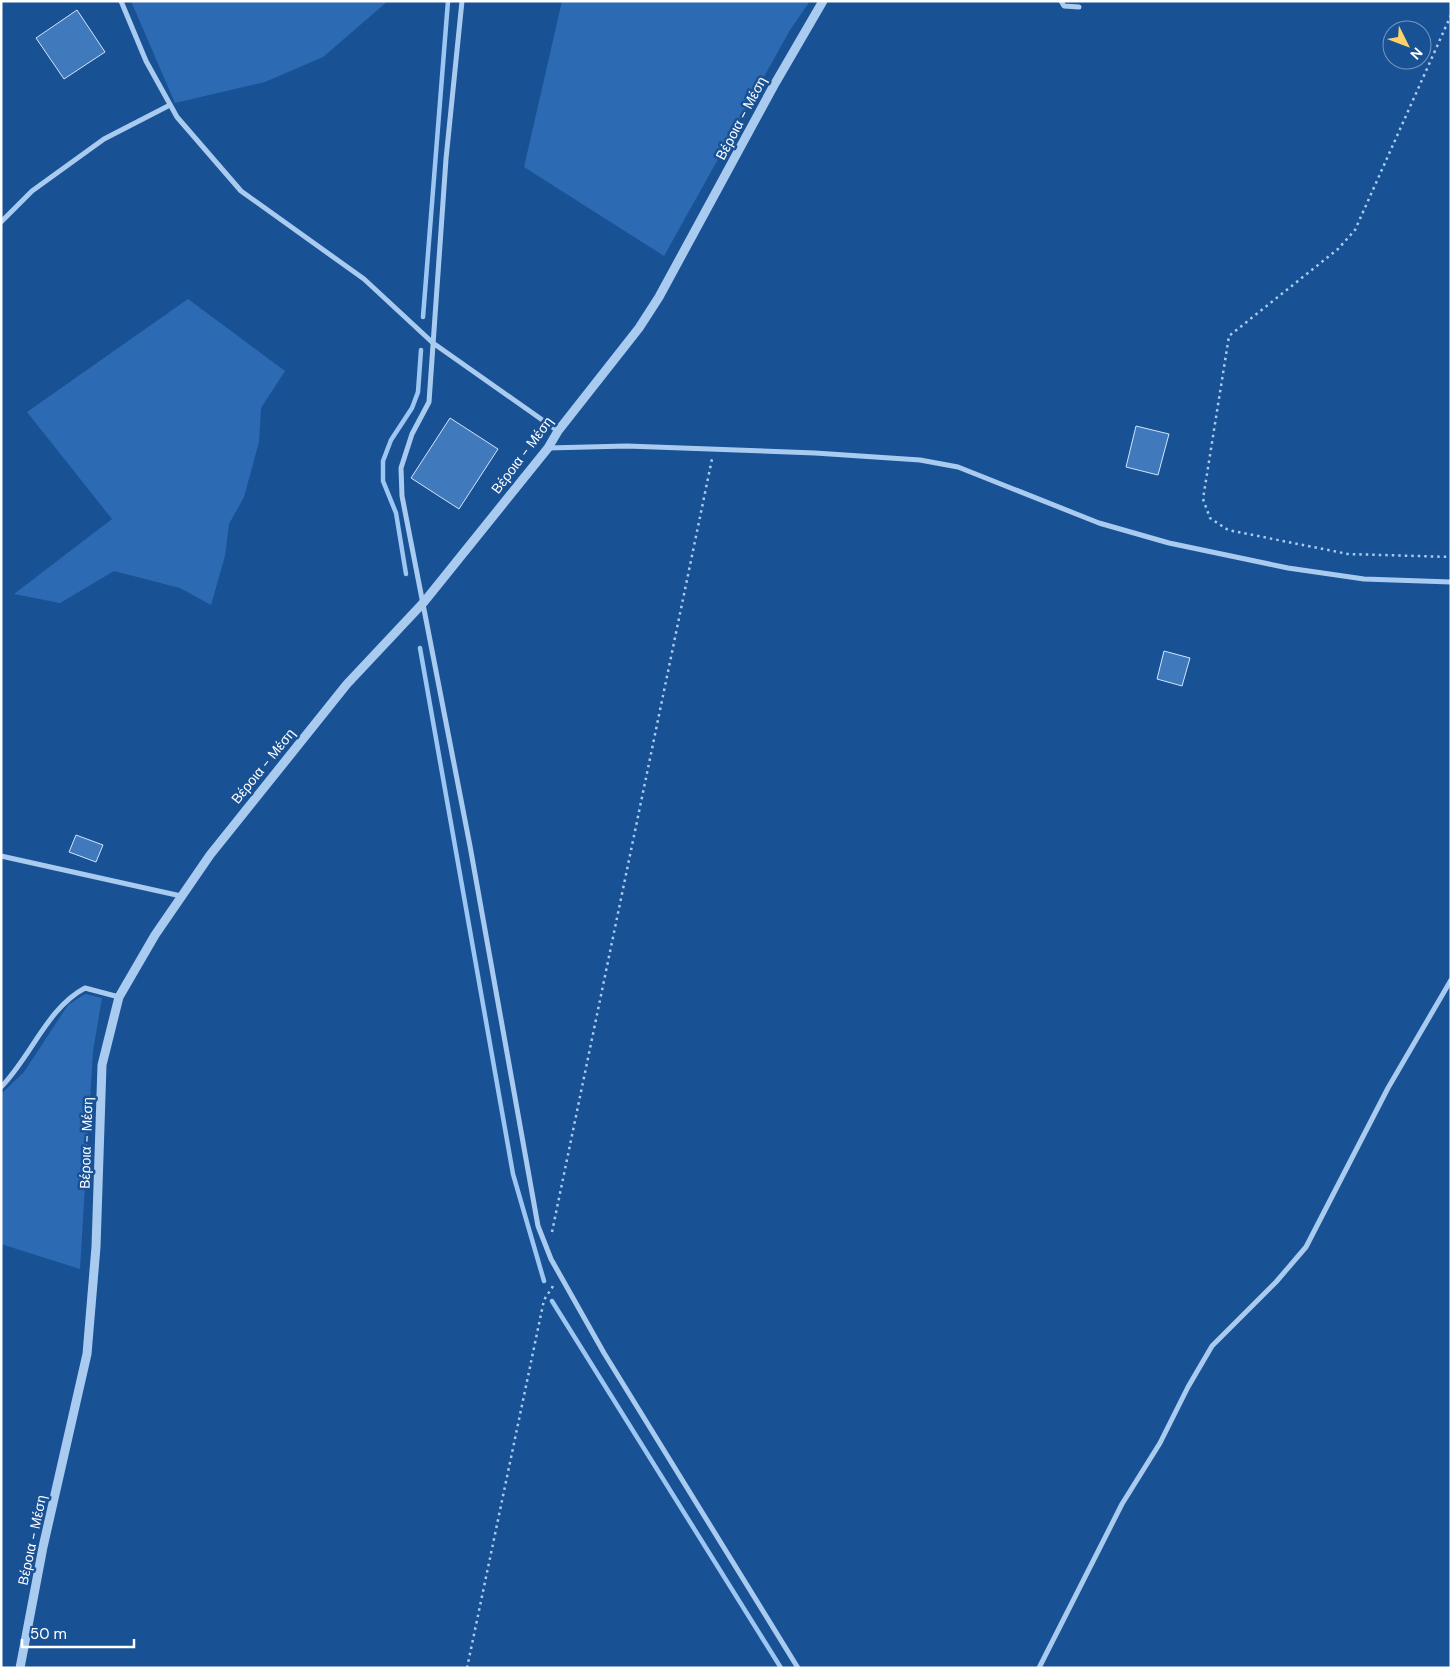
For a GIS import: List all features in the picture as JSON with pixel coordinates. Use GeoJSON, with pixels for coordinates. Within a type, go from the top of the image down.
{"type":"FeatureCollection","features":[{"type":"Feature","properties":{"kind":"street"},"geometry":{"type":"LineString","coordinates":[[121,1],[146,61],[177,117],[241,191],[364,279],[433,343],[558,431]]}},
{"type":"Feature","properties":{"kind":"street"},"geometry":{"type":"LineString","coordinates":[[462,1],[446,159],[429,402],[412,434],[400,468],[402,496],[470,846],[536,1216],[545,1243],[560,1276],[604,1353],[798,1668]]}},
{"type":"Feature","properties":{"kind":"street","name":"Βέροια - Μέση"},"geometry":{"type":"LineString","coordinates":[[20,1668],[43,1547],[87,1354],[96,1247],[102,1065],[119,997],[155,935],[210,855],[347,684],[424,602],[548,448],[558,431],[621,351],[658,297],[773,87],[824,1]]}},
{"type":"Feature","properties":{"kind":"street"},"geometry":{"type":"LineString","coordinates":[[1061,1],[1064,6],[1079,6]]}},
{"type":"Feature","properties":{"kind":"street"},"geometry":{"type":"LineString","coordinates":[[1,222],[32,191],[104,139],[170,105]]}},
{"type":"Feature","properties":{"kind":"street"},"geometry":{"type":"LineString","coordinates":[[548,448],[627,446],[881,457],[958,467],[1099,523],[1169,543],[1288,568],[1364,579],[1451,582]]}},
{"type":"Feature","properties":{"kind":"street"},"geometry":{"type":"LineString","coordinates":[[1,856],[182,896]]}},
{"type":"Feature","properties":{"kind":"street"},"geometry":{"type":"LineString","coordinates":[[1039,1668],[1122,1504],[1160,1443],[1212,1346],[1276,1282],[1306,1247],[1388,1088],[1451,980]]}},
{"type":"Feature","properties":{"kind":"street"},"geometry":{"type":"LineString","coordinates":[[1,1087],[21,1066],[70,996],[85,988],[119,997]]}},
{"type":"Feature","properties":{"kind":"path"},"geometry":{"type":"LineString","coordinates":[[1451,16],[1355,230],[1338,250],[1229,336],[1203,499],[1210,518],[1228,530],[1348,554],[1451,557]]}},
{"type":"Feature","properties":{"kind":"path"},"geometry":{"type":"LineString","coordinates":[[545,1243],[554,1228],[713,450]]}},
{"type":"Feature","properties":{"kind":"path"},"geometry":{"type":"LineString","coordinates":[[467,1668],[544,1300],[560,1276]]}},
{"type":"Feature","properties":{"kind":"shaded area"},"geometry":{"type":"Polygon","coordinates":[[[131,1],[388,1],[323,57],[265,82],[175,103],[131,1]]]}},
{"type":"Feature","properties":{"kind":"shaded area"},"geometry":{"type":"Polygon","coordinates":[[[562,1],[810,1],[790,30],[664,256],[524,167],[562,1]]]}},
{"type":"Feature","properties":{"kind":"shaded area"},"geometry":{"type":"Polygon","coordinates":[[[188,299],[285,371],[261,408],[259,442],[244,497],[229,524],[225,556],[211,605],[180,588],[114,571],[60,603],[14,594],[112,519],[27,412],[188,299]]]}},
{"type":"Feature","properties":{"kind":"shaded area"},"geometry":{"type":"Polygon","coordinates":[[[85,994],[102,998],[93,1051],[80,1269],[1,1244],[1,1094],[24,1072],[68,1005],[85,994]]]}},
{"type":"Feature","properties":{"kind":"building"},"geometry":{"type":"Polygon","coordinates":[[[77,10],[105,52],[64,79],[36,38],[77,10]]]}},
{"type":"Feature","properties":{"kind":"building"},"geometry":{"type":"Polygon","coordinates":[[[450,418],[498,449],[459,509],[411,478],[450,418]]]}},
{"type":"Feature","properties":{"kind":"building"},"geometry":{"type":"Polygon","coordinates":[[[1136,426],[1169,434],[1158,475],[1126,467],[1136,426]]]}},
{"type":"Feature","properties":{"kind":"building"},"geometry":{"type":"Polygon","coordinates":[[[1164,651],[1190,658],[1182,686],[1157,679],[1164,651]]]}},
{"type":"Feature","properties":{"kind":"building"},"geometry":{"type":"Polygon","coordinates":[[[76,835],[103,845],[96,862],[69,852],[76,835]]]}},
{"type":"Feature","properties":{"kind":"waterway"},"geometry":{"type":"LineString","coordinates":[[423,317],[448,1]]}},
{"type":"Feature","properties":{"kind":"waterway"},"geometry":{"type":"LineString","coordinates":[[406,574],[396,513],[383,481],[383,461],[391,440],[412,408],[418,392],[421,350]]}},
{"type":"Feature","properties":{"kind":"waterway"},"geometry":{"type":"LineString","coordinates":[[420,648],[513,1174],[544,1281]]}},
{"type":"Feature","properties":{"kind":"waterway"},"geometry":{"type":"LineString","coordinates":[[552,1301],[781,1668]]}}]}
